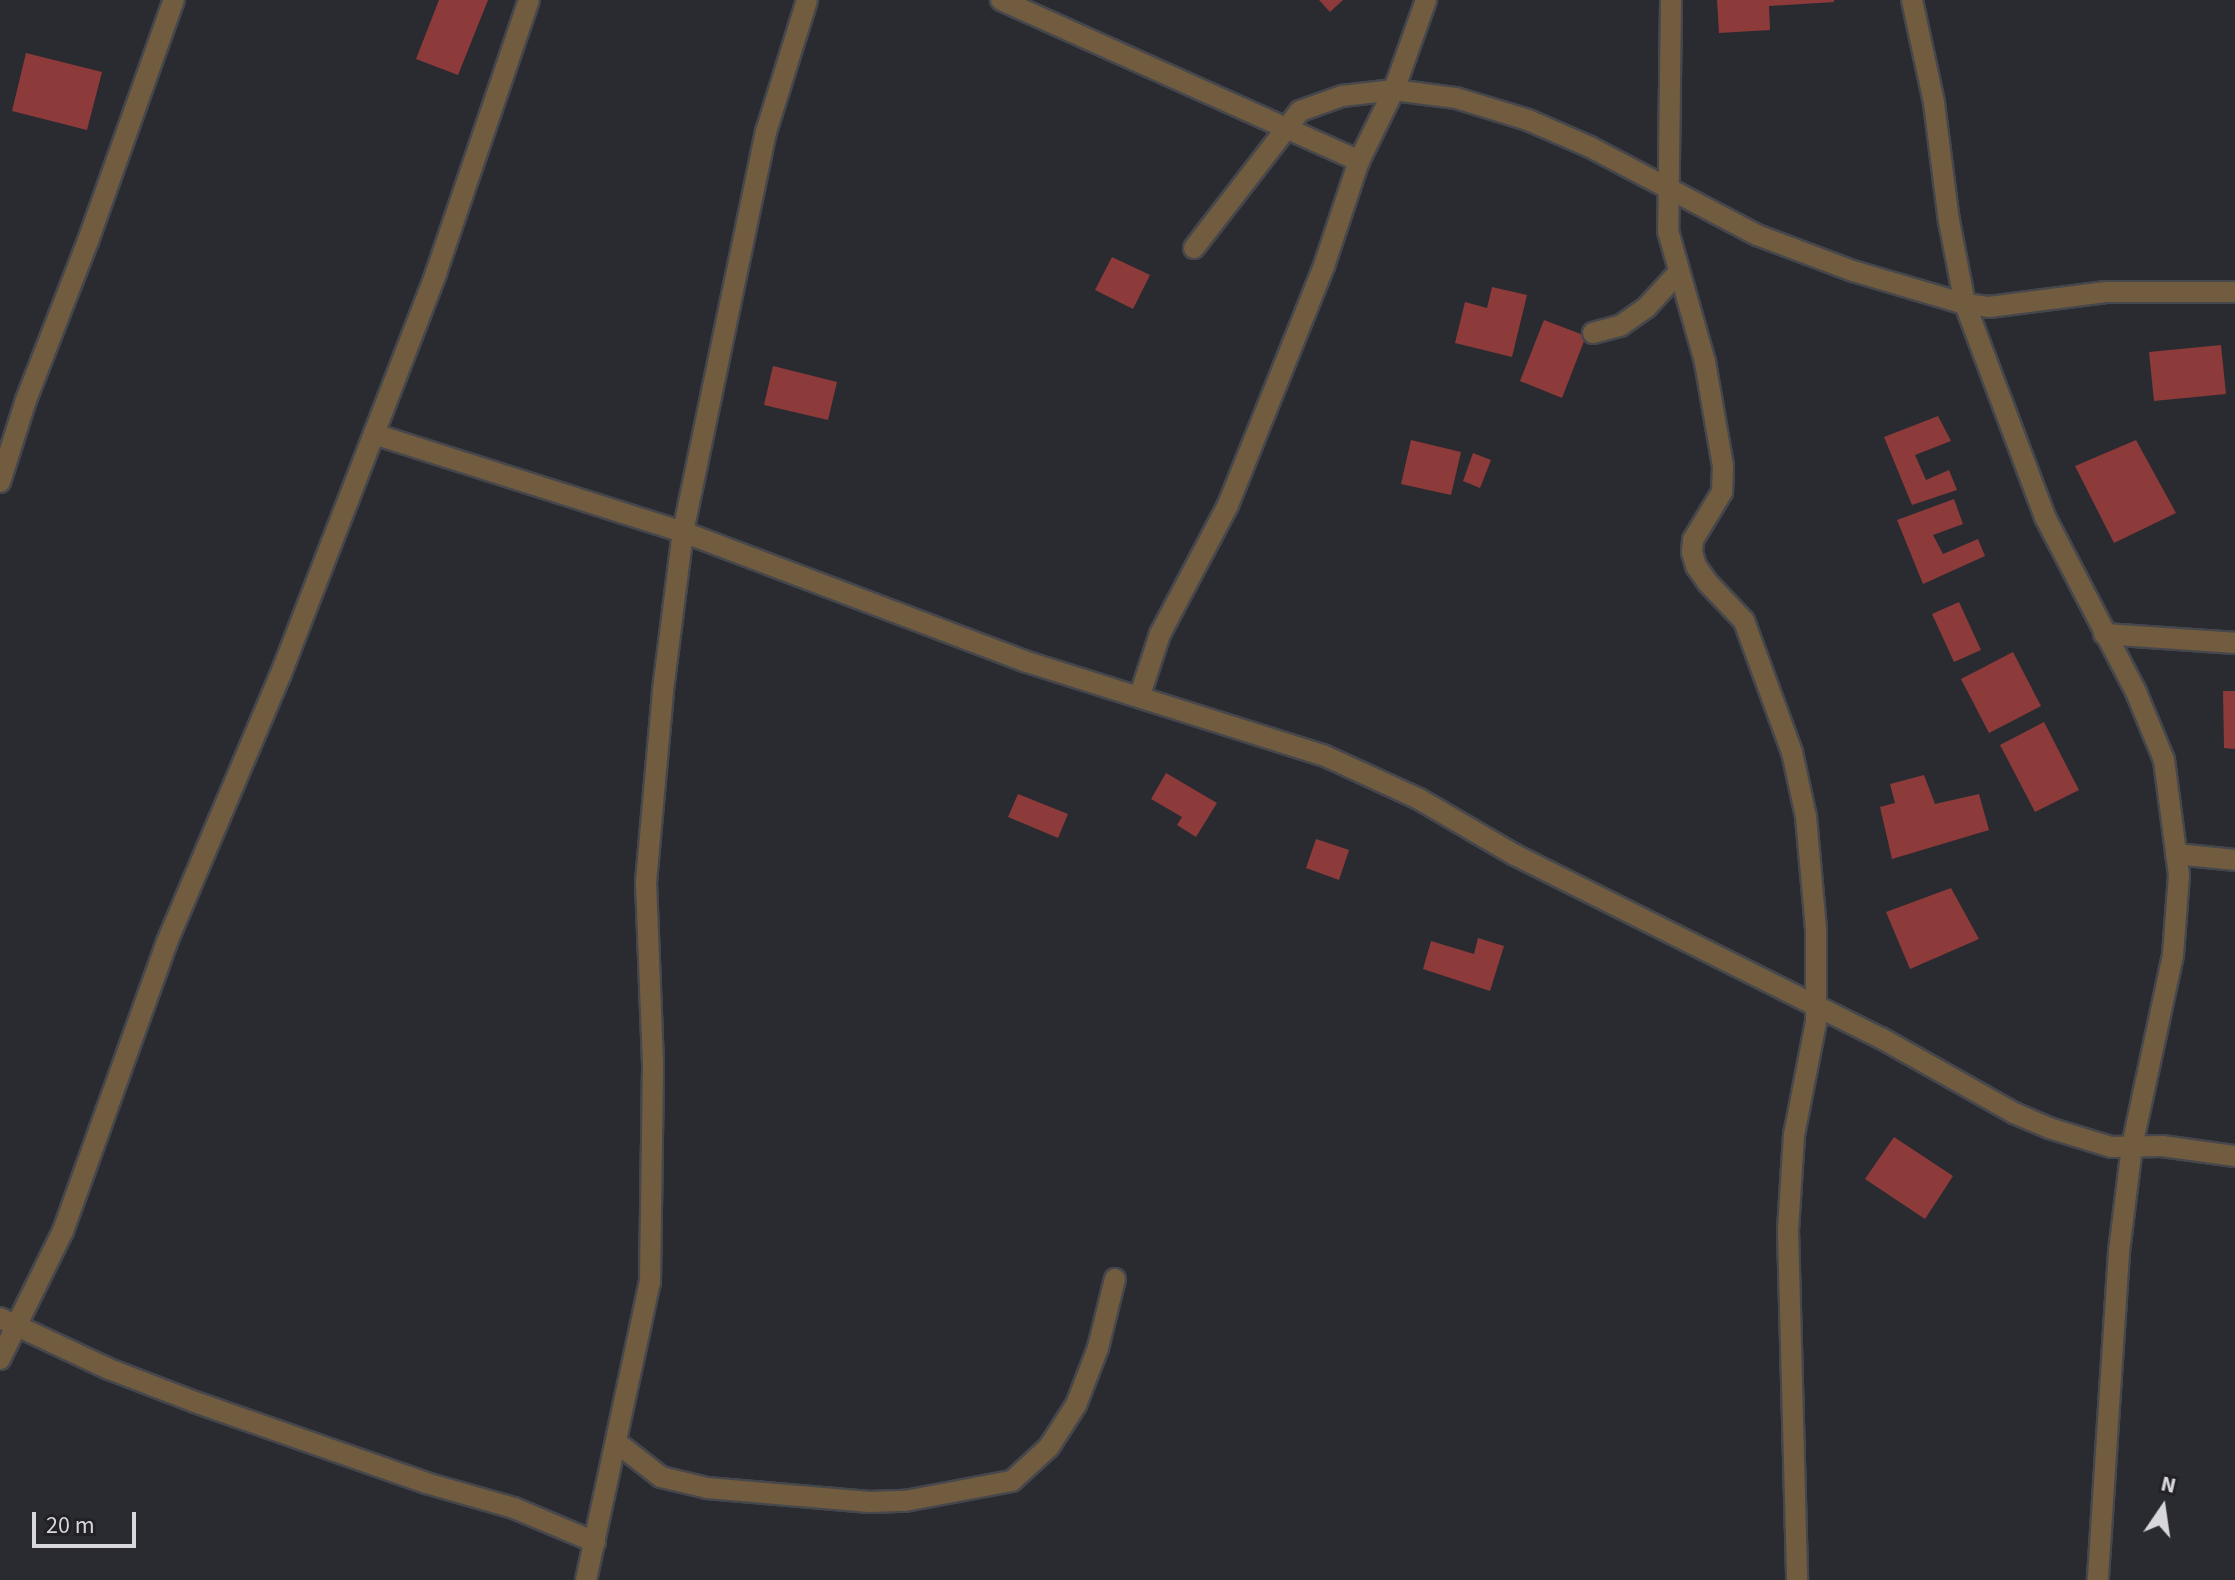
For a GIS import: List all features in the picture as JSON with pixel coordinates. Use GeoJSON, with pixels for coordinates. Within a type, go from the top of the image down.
{"type":"FeatureCollection","features":[{"type":"Feature","properties":{"kind":"street"},"geometry":{"type":"LineString","coordinates":[[0,482],[26,400],[88,241],[174,0]]}},
{"type":"Feature","properties":{"kind":"street"},"geometry":{"type":"LineString","coordinates":[[0,1359],[10,1321],[63,1231],[167,942],[280,676],[436,273],[529,0]]}},
{"type":"Feature","properties":{"kind":"street"},"geometry":{"type":"LineString","coordinates":[[586,1580],[650,1282],[653,1064],[646,882],[683,532],[759,162],[807,0]]}},
{"type":"Feature","properties":{"kind":"street"},"geometry":{"type":"LineString","coordinates":[[1001,0],[1359,161]]}},
{"type":"Feature","properties":{"kind":"street"},"geometry":{"type":"LineString","coordinates":[[1140,695],[1160,634],[1228,505],[1324,266],[1359,161],[1394,90],[1426,0]]}},
{"type":"Feature","properties":{"kind":"street"},"geometry":{"type":"LineString","coordinates":[[1671,0],[1668,231],[1705,362],[1723,466],[1722,492],[1693,540],[1692,552],[1696,566],[1707,582],[1744,621],[1797,766],[1807,829],[1817,1006],[1794,1135],[1788,1230],[1797,1580]]}},
{"type":"Feature","properties":{"kind":"street"},"geometry":{"type":"LineString","coordinates":[[1912,0],[1934,103],[1949,221],[1965,304],[2045,517],[2136,692],[2164,760],[2176,854],[2179,907],[2173,955],[2132,1147],[2115,1297],[2098,1580]]}},
{"type":"Feature","properties":{"kind":"street"},"geometry":{"type":"LineString","coordinates":[[1194,248],[1300,111],[1342,96],[1394,90],[1456,98],[1528,120],[1590,147],[1722,220],[1793,250],[1965,304],[1989,307],[2106,292],[2235,292]]}},
{"type":"Feature","properties":{"kind":"street"},"geometry":{"type":"LineString","coordinates":[[1593,333],[1620,326],[1646,308],[1678,273]]}},
{"type":"Feature","properties":{"kind":"street"},"geometry":{"type":"LineString","coordinates":[[374,434],[683,532],[964,641],[1323,755],[1378,779],[1555,876],[1817,1006],[2014,1113],[2087,1141],[2132,1147],[2190,1148],[2235,1156]]}},
{"type":"Feature","properties":{"kind":"street"},"geometry":{"type":"LineString","coordinates":[[2104,634],[2235,643]]}},
{"type":"Feature","properties":{"kind":"street"},"geometry":{"type":"LineString","coordinates":[[2176,854],[2235,860]]}},
{"type":"Feature","properties":{"kind":"street"},"geometry":{"type":"LineString","coordinates":[[616,1442],[661,1477],[707,1488],[869,1502],[905,1501],[1012,1481],[1049,1447],[1076,1405],[1098,1348],[1115,1279]]}},
{"type":"Feature","properties":{"kind":"street"},"geometry":{"type":"LineString","coordinates":[[10,1321],[109,1369],[153,1386],[296,1439],[514,1508],[595,1542]]}},
{"type":"Feature","properties":{"kind":"building"},"geometry":{"type":"Polygon","coordinates":[[[439,0],[488,0],[458,75],[416,59],[439,0]]]}},
{"type":"Feature","properties":{"kind":"building"},"geometry":{"type":"Polygon","coordinates":[[[1319,0],[1343,0],[1330,12],[1319,0]]]}},
{"type":"Feature","properties":{"kind":"building"},"geometry":{"type":"Polygon","coordinates":[[[1717,0],[1834,2],[1769,6],[1770,30],[1719,33],[1717,0]]]}},
{"type":"Feature","properties":{"kind":"building"},"geometry":{"type":"Polygon","coordinates":[[[26,53],[102,72],[87,130],[12,111],[26,53]]]}},
{"type":"Feature","properties":{"kind":"building"},"geometry":{"type":"Polygon","coordinates":[[[1112,257],[1150,275],[1133,309],[1095,290],[1112,257]]]}},
{"type":"Feature","properties":{"kind":"building"},"geometry":{"type":"Polygon","coordinates":[[[1492,287],[1527,295],[1512,357],[1455,343],[1465,302],[1487,308],[1492,287]]]}},
{"type":"Feature","properties":{"kind":"building"},"geometry":{"type":"Polygon","coordinates":[[[1544,320],[1586,336],[1562,398],[1520,381],[1544,320]]]}},
{"type":"Feature","properties":{"kind":"building"},"geometry":{"type":"Polygon","coordinates":[[[2221,345],[2226,394],[2154,401],[2149,352],[2221,345]]]}},
{"type":"Feature","properties":{"kind":"building"},"geometry":{"type":"Polygon","coordinates":[[[773,366],[837,382],[828,420],[764,405],[773,366]]]}},
{"type":"Feature","properties":{"kind":"building"},"geometry":{"type":"Polygon","coordinates":[[[1938,416],[1951,441],[1915,455],[1926,480],[1949,470],[1957,490],[1912,505],[1884,437],[1938,416]]]}},
{"type":"Feature","properties":{"kind":"building"},"geometry":{"type":"Polygon","coordinates":[[[1411,440],[1461,452],[1451,495],[1401,484],[1411,440]]]}},
{"type":"Feature","properties":{"kind":"building"},"geometry":{"type":"Polygon","coordinates":[[[2136,440],[2176,513],[2114,543],[2075,466],[2136,440]]]}},
{"type":"Feature","properties":{"kind":"building"},"geometry":{"type":"Polygon","coordinates":[[[1473,453],[1491,460],[1480,488],[1463,481],[1473,453]]]}},
{"type":"Feature","properties":{"kind":"building"},"geometry":{"type":"Polygon","coordinates":[[[1954,499],[1963,524],[1933,535],[1943,554],[1978,539],[1985,556],[1923,584],[1897,520],[1954,499]]]}},
{"type":"Feature","properties":{"kind":"building"},"geometry":{"type":"Polygon","coordinates":[[[1959,602],[1981,650],[1954,662],[1932,614],[1959,602]]]}},
{"type":"Feature","properties":{"kind":"building"},"geometry":{"type":"Polygon","coordinates":[[[2013,652],[2041,706],[1989,733],[1961,679],[2013,652]]]}},
{"type":"Feature","properties":{"kind":"building"},"geometry":{"type":"Polygon","coordinates":[[[2223,691],[2235,691],[2235,749],[2224,748],[2223,691]]]}},
{"type":"Feature","properties":{"kind":"building"},"geometry":{"type":"Polygon","coordinates":[[[2044,722],[2079,790],[2035,812],[2000,745],[2044,722]]]}},
{"type":"Feature","properties":{"kind":"building"},"geometry":{"type":"Polygon","coordinates":[[[1166,773],[1217,803],[1196,837],[1177,825],[1182,817],[1151,799],[1166,773]]]}},
{"type":"Feature","properties":{"kind":"building"},"geometry":{"type":"Polygon","coordinates":[[[1924,775],[1935,804],[1979,794],[1989,830],[1892,859],[1880,807],[1895,803],[1890,784],[1924,775]]]}},
{"type":"Feature","properties":{"kind":"building"},"geometry":{"type":"Polygon","coordinates":[[[1018,794],[1068,814],[1058,838],[1008,817],[1018,794]]]}},
{"type":"Feature","properties":{"kind":"building"},"geometry":{"type":"Polygon","coordinates":[[[1316,839],[1349,850],[1339,880],[1306,868],[1316,839]]]}},
{"type":"Feature","properties":{"kind":"building"},"geometry":{"type":"Polygon","coordinates":[[[1951,888],[1979,939],[1910,969],[1886,912],[1951,888]]]}},
{"type":"Feature","properties":{"kind":"building"},"geometry":{"type":"Polygon","coordinates":[[[1478,938],[1504,946],[1490,991],[1423,969],[1431,941],[1474,954],[1478,938]]]}},
{"type":"Feature","properties":{"kind":"building"},"geometry":{"type":"Polygon","coordinates":[[[1894,1137],[1953,1176],[1925,1219],[1865,1179],[1894,1137]]]}}]}
